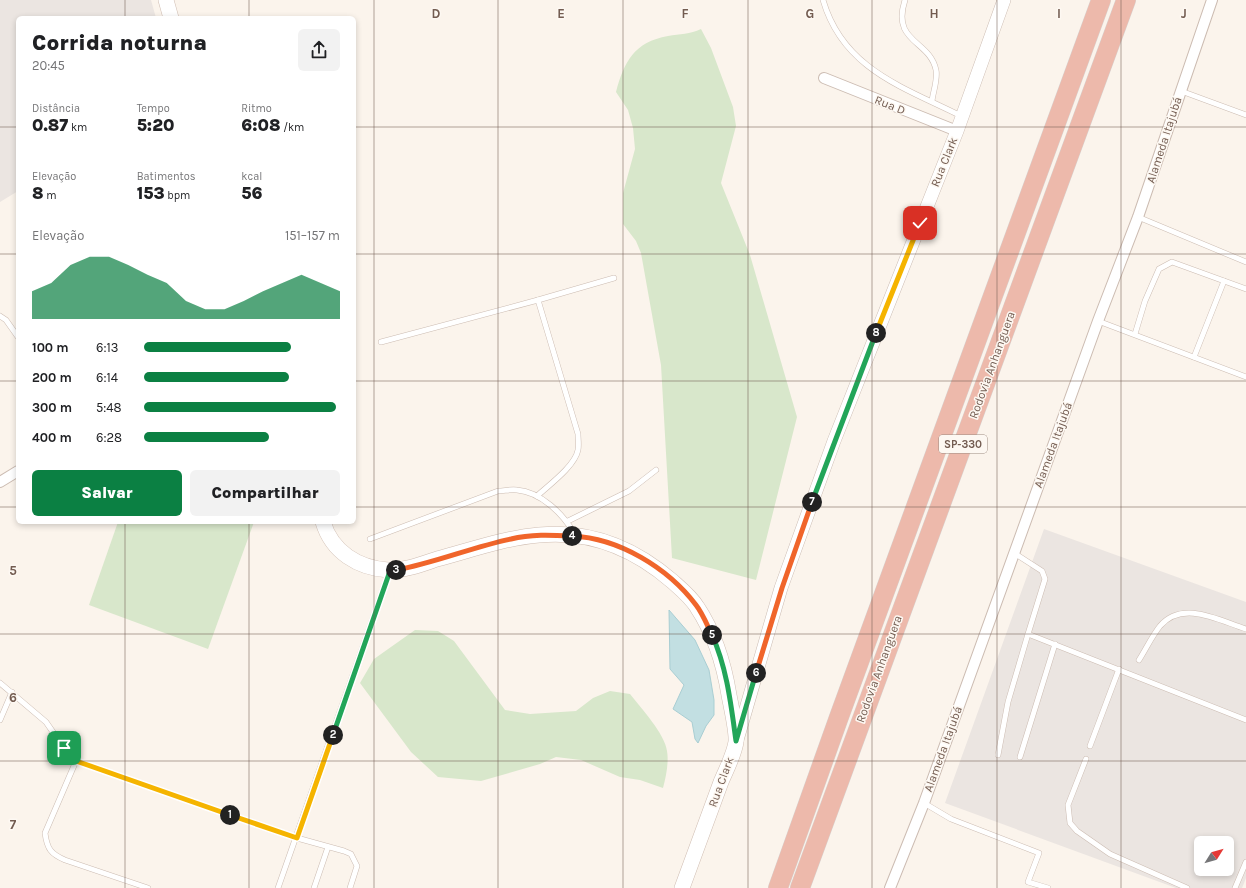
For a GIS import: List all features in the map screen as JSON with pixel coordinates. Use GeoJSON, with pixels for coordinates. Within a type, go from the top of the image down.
{"type":"FeatureCollection","features":[{"type":"Feature","properties":{"kind":"highway","name":"Rodovia Anhanguera"},"geometry":{"type":"LineString","coordinates":[[778,888],[1102,0]]}},
{"type":"Feature","properties":{"kind":"highway","name":"Rodovia Anhanguera"},"geometry":{"type":"LineString","coordinates":[[800,888],[1126,0]]}},
{"type":"Feature","properties":{"kind":"main road"},"geometry":{"type":"LineString","coordinates":[[166,0],[170,16]]}},
{"type":"Feature","properties":{"kind":"main road"},"geometry":{"type":"LineString","coordinates":[[323,524],[332,542],[342,554],[368,568],[390,571],[413,567],[511,538],[541,534],[576,536],[604,541],[634,553],[657,568],[686,593],[697,606],[718,649],[725,674],[736,741]]}},
{"type":"Feature","properties":{"kind":"main road","name":"Rua Clark"},"geometry":{"type":"LineString","coordinates":[[682,888],[736,741]]}},
{"type":"Feature","properties":{"kind":"main road"},"geometry":{"type":"LineString","coordinates":[[770,888],[789,857]]}},
{"type":"Feature","properties":{"kind":"street","name":"Rua Clark"},"geometry":{"type":"LineString","coordinates":[[736,741],[782,588],[834,441],[957,130],[1004,0]]}},
{"type":"Feature","properties":{"kind":"street","name":"Alameda Itajubá"},"geometry":{"type":"LineString","coordinates":[[890,888],[924,803],[1098,321],[1138,217],[1212,0]]}},
{"type":"Feature","properties":{"kind":"street","name":"Rua D"},"geometry":{"type":"LineString","coordinates":[[824,78],[957,130]]}},
{"type":"Feature","properties":{"kind":"street"},"geometry":{"type":"LineString","coordinates":[[0,482],[16,471]]}},
{"type":"Feature","properties":{"kind":"lane"},"geometry":{"type":"LineString","coordinates":[[823,0],[834,27],[844,43],[858,59],[875,72],[962,117]]}},
{"type":"Feature","properties":{"kind":"lane"},"geometry":{"type":"LineString","coordinates":[[905,0],[903,7],[903,24],[907,34],[926,52],[936,68],[937,74],[932,101]]}},
{"type":"Feature","properties":{"kind":"lane"},"geometry":{"type":"LineString","coordinates":[[1180,91],[1205,98],[1246,114]]}},
{"type":"Feature","properties":{"kind":"lane"},"geometry":{"type":"LineString","coordinates":[[1138,217],[1246,262]]}},
{"type":"Feature","properties":{"kind":"lane"},"geometry":{"type":"LineString","coordinates":[[1135,334],[1145,301],[1159,269],[1172,262],[1246,289]]}},
{"type":"Feature","properties":{"kind":"lane"},"geometry":{"type":"LineString","coordinates":[[381,342],[614,278]]}},
{"type":"Feature","properties":{"kind":"lane"},"geometry":{"type":"LineString","coordinates":[[1194,357],[1224,281]]}},
{"type":"Feature","properties":{"kind":"lane"},"geometry":{"type":"LineString","coordinates":[[537,496],[567,468],[575,458],[578,449],[578,434],[538,300]]}},
{"type":"Feature","properties":{"kind":"lane"},"geometry":{"type":"LineString","coordinates":[[0,316],[6,320],[16,334]]}},
{"type":"Feature","properties":{"kind":"lane"},"geometry":{"type":"LineString","coordinates":[[1098,321],[1246,377]]}},
{"type":"Feature","properties":{"kind":"lane"},"geometry":{"type":"LineString","coordinates":[[568,521],[629,491],[656,470]]}},
{"type":"Feature","properties":{"kind":"lane"},"geometry":{"type":"LineString","coordinates":[[370,539],[498,491],[518,490],[537,496],[568,521],[576,536]]}},
{"type":"Feature","properties":{"kind":"lane"},"geometry":{"type":"LineString","coordinates":[[998,755],[1008,702],[1045,579],[1042,571],[1014,553]]}},
{"type":"Feature","properties":{"kind":"lane"},"geometry":{"type":"LineString","coordinates":[[278,888],[297,838],[390,571]]}},
{"type":"Feature","properties":{"kind":"lane"},"geometry":{"type":"LineString","coordinates":[[1139,660],[1160,626],[1171,617],[1183,613],[1195,612],[1246,630]]}},
{"type":"Feature","properties":{"kind":"lane"},"geometry":{"type":"LineString","coordinates":[[1028,634],[1246,720]]}},
{"type":"Feature","properties":{"kind":"lane"},"geometry":{"type":"LineString","coordinates":[[1020,756],[1055,644]]}},
{"type":"Feature","properties":{"kind":"lane"},"geometry":{"type":"LineString","coordinates":[[1090,746],[1119,669]]}},
{"type":"Feature","properties":{"kind":"lane"},"geometry":{"type":"LineString","coordinates":[[0,683],[46,722],[64,748],[76,761],[297,838],[350,854],[357,866],[350,888]]}},
{"type":"Feature","properties":{"kind":"lane"},"geometry":{"type":"LineString","coordinates":[[0,720],[12,692]]}},
{"type":"Feature","properties":{"kind":"lane"},"geometry":{"type":"LineString","coordinates":[[1086,759],[1068,805],[1070,823],[1077,831],[1110,854],[1187,888]]}},
{"type":"Feature","properties":{"kind":"lane"},"geometry":{"type":"LineString","coordinates":[[76,761],[45,833],[46,846],[56,856],[65,860],[148,888]]}},
{"type":"Feature","properties":{"kind":"lane"},"geometry":{"type":"LineString","coordinates":[[924,803],[951,819],[1039,853],[1028,882],[1048,888]]}},
{"type":"Feature","properties":{"kind":"lane"},"geometry":{"type":"LineString","coordinates":[[314,888],[328,847]]}},
{"type":"Feature","properties":{"kind":"lane"},"geometry":{"type":"LineString","coordinates":[[1235,888],[1246,862]]}},
{"type":"Feature","properties":{"kind":"shaded area"},"geometry":{"type":"Polygon","coordinates":[[[0,0],[151,0],[155,16],[16,16],[16,192],[0,202],[0,0]]]}},
{"type":"Feature","properties":{"kind":"shaded area"},"geometry":{"type":"Polygon","coordinates":[[[1044,529],[1246,602],[1246,878],[1242,888],[1176,888],[945,803],[1044,529]]]}},
{"type":"Feature","properties":{"kind":"green space"},"geometry":{"type":"Polygon","coordinates":[[[701,29],[711,48],[733,107],[736,126],[721,183],[750,255],[797,417],[756,580],[672,558],[661,365],[641,253],[636,241],[623,224],[623,193],[635,149],[633,128],[628,110],[616,92],[623,71],[632,55],[647,43],[656,39],[689,33],[701,29]]]}},
{"type":"Feature","properties":{"kind":"green space"},"geometry":{"type":"Polygon","coordinates":[[[117,524],[253,524],[208,649],[89,605],[117,524]]]}},
{"type":"Feature","properties":{"kind":"green space"},"geometry":{"type":"Polygon","coordinates":[[[415,630],[438,631],[454,641],[505,710],[530,714],[576,711],[593,698],[610,691],[630,694],[652,721],[665,744],[668,755],[663,788],[640,780],[620,777],[581,760],[556,757],[540,764],[481,781],[438,777],[411,752],[360,683],[374,659],[415,630]]]}},
{"type":"Feature","properties":{"kind":"water"},"geometry":{"type":"Polygon","coordinates":[[[669,610],[695,640],[709,670],[714,700],[714,715],[706,726],[698,743],[695,739],[692,722],[673,709],[684,685],[670,669],[669,610]]]}},
{"type":"Feature","properties":{"kind":"route"},"geometry":{"type":"LineString","coordinates":[[64,748],[76,761],[297,838],[390,571],[413,567],[511,538],[541,534],[576,536],[604,541],[634,553],[657,568],[686,593],[697,606],[718,649],[725,674],[736,741],[782,588],[799,539],[834,441],[920,223]]}}]}
